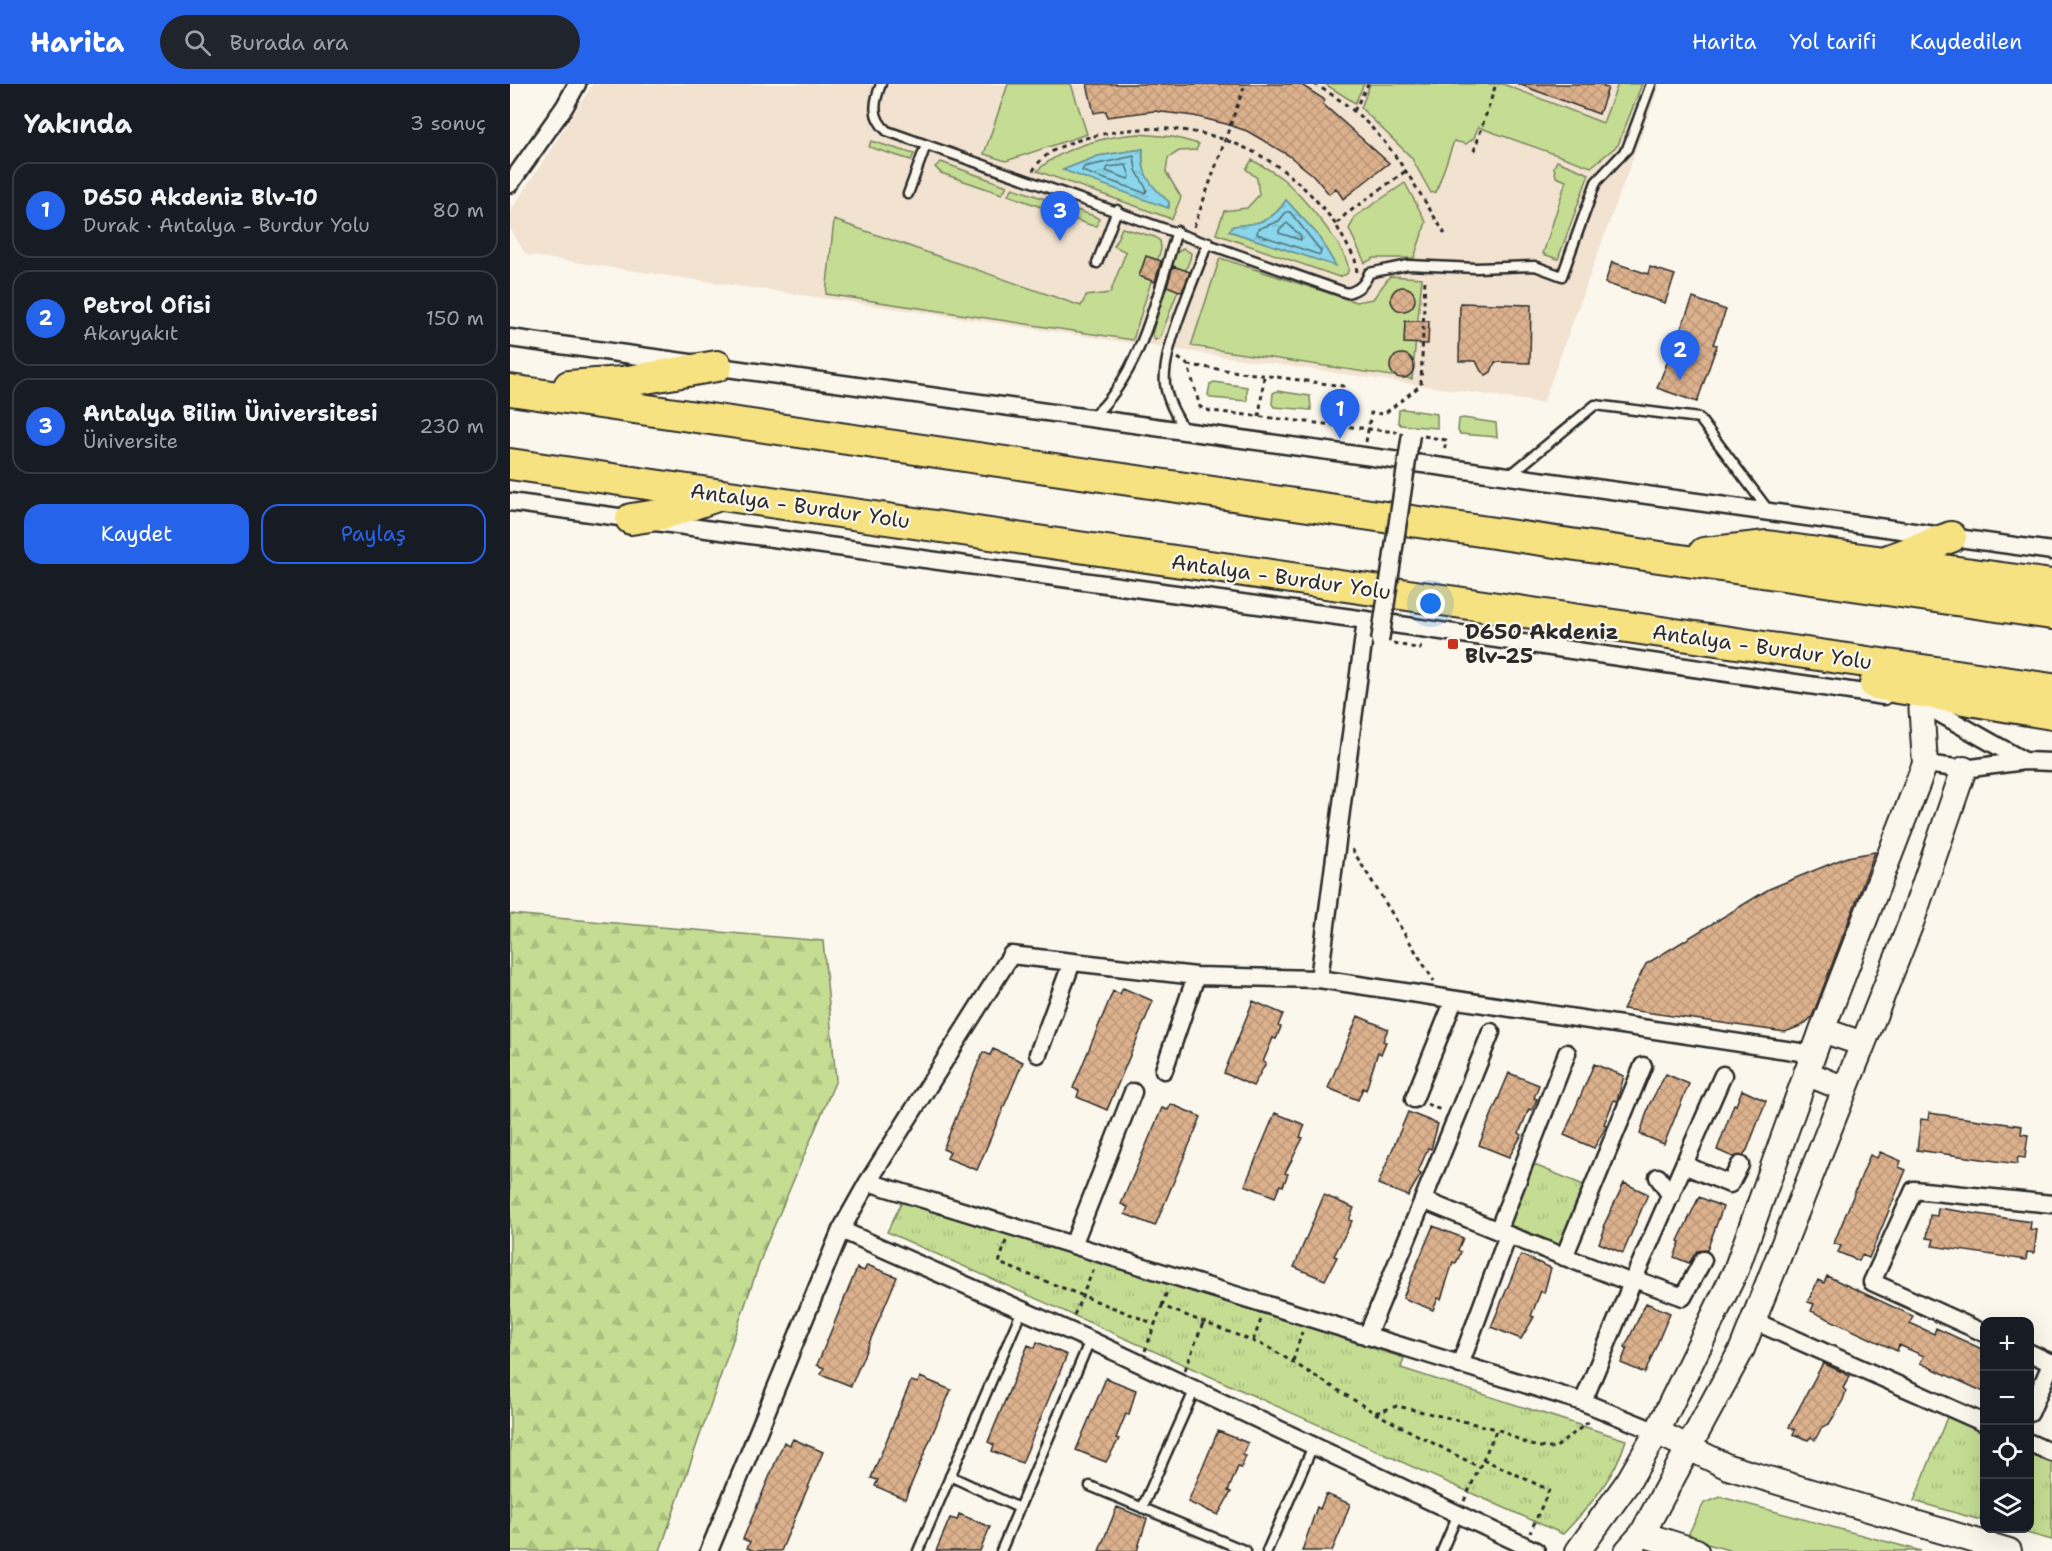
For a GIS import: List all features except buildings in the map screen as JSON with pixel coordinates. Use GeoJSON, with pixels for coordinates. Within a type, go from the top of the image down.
{"type":"FeatureCollection","features":[{"type":"Feature","properties":{"kind":"highway"},"geometry":{"type":"LineString","coordinates":[[511,390],[622,382],[717,366]]}},
{"type":"Feature","properties":{"kind":"highway"},"geometry":{"type":"LineString","coordinates":[[511,390],[2052,614]]}},
{"type":"Feature","properties":{"kind":"highway","name":"Antalya - Burdur Yolu"},"geometry":{"type":"LineString","coordinates":[[510,464],[2052,689]]}},
{"type":"Feature","properties":{"kind":"highway"},"geometry":{"type":"LineString","coordinates":[[631,519],[664,514],[687,504],[722,495]]}},
{"type":"Feature","properties":{"kind":"highway"},"geometry":{"type":"LineString","coordinates":[[1883,562],[1951,537]]}},
{"type":"Feature","properties":{"kind":"highway"},"geometry":{"type":"LineString","coordinates":[[1660,558],[1767,546],[2052,585]]}},
{"type":"Feature","properties":{"kind":"highway"},"geometry":{"type":"LineString","coordinates":[[1446,601],[1516,622],[2052,714]]}},
{"type":"Feature","properties":{"kind":"street"},"geometry":{"type":"LineString","coordinates":[[510,184],[565,106],[577,84]]}},
{"type":"Feature","properties":{"kind":"street"},"geometry":{"type":"LineString","coordinates":[[510,338],[2052,551]]}},
{"type":"Feature","properties":{"kind":"street"},"geometry":{"type":"LineString","coordinates":[[1380,641],[1411,434]]}},
{"type":"Feature","properties":{"kind":"street"},"geometry":{"type":"LineString","coordinates":[[510,501],[1366,620],[1921,701],[2024,761]]}},
{"type":"Feature","properties":{"kind":"street"},"geometry":{"type":"LineString","coordinates":[[1319,979],[1366,620]]}},
{"type":"Feature","properties":{"kind":"street"},"geometry":{"type":"LineString","coordinates":[[1578,1551],[1628,1482],[1657,1432],[1736,1270],[1809,1063],[1925,764],[1921,701]]}},
{"type":"Feature","properties":{"kind":"street"},"geometry":{"type":"LineString","coordinates":[[1925,764],[1964,769],[2024,761],[2052,762]]}},
{"type":"Feature","properties":{"kind":"street"},"geometry":{"type":"LineString","coordinates":[[1696,1551],[1634,1543],[1742,1349],[1911,923],[1964,769]]}},
{"type":"Feature","properties":{"kind":"street"},"geometry":{"type":"LineString","coordinates":[[709,1551],[841,1230],[868,1182],[1011,956],[1196,976],[1319,979],[1449,999],[1809,1063],[1845,1089]]}},
{"type":"Feature","properties":{"kind":"street"},"geometry":{"type":"LineString","coordinates":[[1038,1054],[1072,962]]}},
{"type":"Feature","properties":{"kind":"street"},"geometry":{"type":"LineString","coordinates":[[1164,1070],[1196,976]]}},
{"type":"Feature","properties":{"kind":"street"},"geometry":{"type":"LineString","coordinates":[[1414,1099],[1449,999]]}},
{"type":"Feature","properties":{"kind":"street"},"geometry":{"type":"LineString","coordinates":[[1822,1030],[1863,1044]]}},
{"type":"Feature","properties":{"kind":"street"},"geometry":{"type":"LineString","coordinates":[[1367,1335],[1491,1032]]}},
{"type":"Feature","properties":{"kind":"street"},"geometry":{"type":"LineString","coordinates":[[1460,1365],[1503,1233],[1567,1053]]}},
{"type":"Feature","properties":{"kind":"street"},"geometry":{"type":"LineString","coordinates":[[1564,1257],[1643,1066]]}},
{"type":"Feature","properties":{"kind":"street"},"geometry":{"type":"LineString","coordinates":[[1583,1402],[1723,1074]]}},
{"type":"Feature","properties":{"kind":"street"},"geometry":{"type":"LineString","coordinates":[[1073,1245],[1133,1092]]}},
{"type":"Feature","properties":{"kind":"street"},"geometry":{"type":"LineString","coordinates":[[1684,1165],[1730,1184],[1740,1165]]}},
{"type":"Feature","properties":{"kind":"street"},"geometry":{"type":"LineString","coordinates":[[1658,1177],[1671,1196]]}},
{"type":"Feature","properties":{"kind":"street"},"geometry":{"type":"LineString","coordinates":[[868,1182],[1583,1402],[1657,1432],[1728,1467],[2009,1551]]}},
{"type":"Feature","properties":{"kind":"street"},"geometry":{"type":"LineString","coordinates":[[1980,1331],[1872,1282],[1914,1190],[2052,1204]]}},
{"type":"Feature","properties":{"kind":"street"},"geometry":{"type":"LineString","coordinates":[[1423,1200],[1564,1257],[1683,1297],[1703,1260]]}},
{"type":"Feature","properties":{"kind":"street"},"geometry":{"type":"LineString","coordinates":[[841,1230],[1090,1340],[1530,1548]]}},
{"type":"Feature","properties":{"kind":"street"},"geometry":{"type":"LineString","coordinates":[[1754,1320],[1980,1421]]}},
{"type":"Feature","properties":{"kind":"street"},"geometry":{"type":"LineString","coordinates":[[2034,1355],[2052,1363],[2034,1404]]}},
{"type":"Feature","properties":{"kind":"street"},"geometry":{"type":"LineString","coordinates":[[2034,1445],[2052,1453]]}},
{"type":"Feature","properties":{"kind":"lane"},"geometry":{"type":"LineString","coordinates":[[881,84],[874,104],[878,123],[887,131],[1177,231],[1347,293],[1356,291],[1366,281],[1369,273],[1408,265],[1443,268],[1535,266],[1562,276],[1596,182],[1627,149],[1651,84]]}},
{"type":"Feature","properties":{"kind":"lane"},"geometry":{"type":"LineString","coordinates":[[908,194],[926,145]]}},
{"type":"Feature","properties":{"kind":"lane"},"geometry":{"type":"LineString","coordinates":[[1096,263],[1117,210]]}},
{"type":"Feature","properties":{"kind":"lane"},"geometry":{"type":"LineString","coordinates":[[1091,418],[1110,402],[1134,363],[1177,231]]}},
{"type":"Feature","properties":{"kind":"lane"},"geometry":{"type":"LineString","coordinates":[[1185,431],[1173,410],[1165,383],[1169,351],[1208,242]]}},
{"type":"Feature","properties":{"kind":"lane"},"geometry":{"type":"LineString","coordinates":[[1510,476],[1595,405],[1699,417],[1769,512]]}},
{"type":"Feature","properties":{"kind":"lane"},"geometry":{"type":"LineString","coordinates":[[918,1551],[1022,1310]]}},
{"type":"Feature","properties":{"kind":"lane"},"geometry":{"type":"LineString","coordinates":[[1001,1551],[1090,1340]]}},
{"type":"Feature","properties":{"kind":"lane"},"geometry":{"type":"LineString","coordinates":[[1142,1508],[1187,1386]]}},
{"type":"Feature","properties":{"kind":"lane"},"geometry":{"type":"LineString","coordinates":[[1267,1551],[1313,1446]]}},
{"type":"Feature","properties":{"kind":"lane"},"geometry":{"type":"LineString","coordinates":[[950,1476],[1020,1508]]}},
{"type":"Feature","properties":{"kind":"lane"},"geometry":{"type":"LineString","coordinates":[[1090,1486],[1246,1551]]}},
{"type":"Feature","properties":{"kind":"lane"},"geometry":{"type":"LineString","coordinates":[[1442,1551],[1458,1514]]}},
{"type":"Feature","properties":{"kind":"path"},"geometry":{"type":"LineString","coordinates":[[1191,236],[1245,84]]}},
{"type":"Feature","properties":{"kind":"path"},"geometry":{"type":"LineString","coordinates":[[1314,84],[1354,111],[1395,153],[1445,234]]}},
{"type":"Feature","properties":{"kind":"path"},"geometry":{"type":"LineString","coordinates":[[1354,111],[1368,84]]}},
{"type":"Feature","properties":{"kind":"path"},"geometry":{"type":"LineString","coordinates":[[1474,151],[1496,84]]}},
{"type":"Feature","properties":{"kind":"path"},"geometry":{"type":"LineString","coordinates":[[1029,180],[1039,160],[1056,150],[1077,140],[1116,131],[1156,128],[1193,130],[1225,140],[1273,162],[1302,185],[1336,225],[1355,259],[1359,277],[1356,291]]}},
{"type":"Feature","properties":{"kind":"path"},"geometry":{"type":"LineString","coordinates":[[1336,225],[1352,208],[1407,170]]}},
{"type":"Feature","properties":{"kind":"path"},"geometry":{"type":"LineString","coordinates":[[1368,430],[1371,413],[1384,414],[1421,385],[1425,278]]}},
{"type":"Feature","properties":{"kind":"path"},"geometry":{"type":"LineString","coordinates":[[1169,351],[1188,365],[1342,386],[1337,426]]}},
{"type":"Feature","properties":{"kind":"path"},"geometry":{"type":"LineString","coordinates":[[1188,365],[1200,407],[1210,411],[1446,440]]}},
{"type":"Feature","properties":{"kind":"path"},"geometry":{"type":"LineString","coordinates":[[1259,417],[1264,376]]}},
{"type":"Feature","properties":{"kind":"path"},"geometry":{"type":"LineString","coordinates":[[1380,641],[1420,649]]}},
{"type":"Feature","properties":{"kind":"path"},"geometry":{"type":"LineString","coordinates":[[1339,827],[1449,999]]}},
{"type":"Feature","properties":{"kind":"path"},"geometry":{"type":"LineString","coordinates":[[1414,1099],[1456,1117]]}},
{"type":"Feature","properties":{"kind":"path"},"geometry":{"type":"LineString","coordinates":[[1012,1226],[999,1263],[1155,1324]]}},
{"type":"Feature","properties":{"kind":"path"},"geometry":{"type":"LineString","coordinates":[[1068,1330],[1100,1253]]}},
{"type":"Feature","properties":{"kind":"path"},"geometry":{"type":"LineString","coordinates":[[1253,1341],[1267,1305]]}},
{"type":"Feature","properties":{"kind":"path"},"geometry":{"type":"LineString","coordinates":[[1140,1364],[1162,1306],[1253,1341],[1293,1361],[1374,1413],[1479,1467]]}},
{"type":"Feature","properties":{"kind":"path"},"geometry":{"type":"LineString","coordinates":[[1293,1361],[1307,1317]]}},
{"type":"Feature","properties":{"kind":"path"},"geometry":{"type":"LineString","coordinates":[[1187,1386],[1203,1322]]}},
{"type":"Feature","properties":{"kind":"path"},"geometry":{"type":"LineString","coordinates":[[1374,1413],[1397,1406],[1497,1429],[1530,1445],[1555,1448],[1605,1410]]}},
{"type":"Feature","properties":{"kind":"path"},"geometry":{"type":"LineString","coordinates":[[1458,1514],[1497,1429]]}},
{"type":"Feature","properties":{"kind":"path"},"geometry":{"type":"LineString","coordinates":[[1483,1459],[1549,1490],[1530,1548]]}},
{"type":"Feature","properties":{"kind":"shaded area"},"geometry":{"type":"Polygon","coordinates":[[[593,84],[1660,84],[1543,403],[526,255],[510,228],[510,212],[593,84]]]}},
{"type":"Feature","properties":{"kind":"green space"},"geometry":{"type":"Polygon","coordinates":[[[1008,84],[1071,84],[1087,134],[1006,161],[984,154],[1008,84]]]}},
{"type":"Feature","properties":{"kind":"green space"},"geometry":{"type":"Polygon","coordinates":[[[1325,84],[1364,84],[1355,103],[1325,84]]]}},
{"type":"Feature","properties":{"kind":"green space"},"geometry":{"type":"Polygon","coordinates":[[[1370,84],[1503,84],[1603,123],[1618,84],[1642,84],[1618,145],[1591,167],[1478,127],[1474,138],[1466,144],[1454,141],[1436,192],[1431,193],[1411,157],[1361,108],[1370,84]]]}},
{"type":"Feature","properties":{"kind":"green space"},"geometry":{"type":"Polygon","coordinates":[[[1126,135],[1173,137],[1199,144],[1196,150],[1179,151],[1168,158],[1166,172],[1181,197],[1172,219],[1037,171],[1059,155],[1072,149],[1099,140],[1126,135]],[[1143,149],[1098,156],[1063,170],[1169,208],[1169,202],[1148,179],[1143,167],[1143,149]]]}},
{"type":"Feature","properties":{"kind":"green space"},"geometry":{"type":"Polygon","coordinates":[[[871,141],[914,154],[911,160],[869,147],[871,141]]]}},
{"type":"Feature","properties":{"kind":"green space"},"geometry":{"type":"Polygon","coordinates":[[[1252,160],[1276,174],[1291,187],[1335,240],[1348,266],[1347,274],[1339,277],[1216,234],[1224,211],[1247,208],[1259,195],[1257,178],[1246,169],[1252,160]],[[1286,200],[1276,213],[1264,221],[1233,226],[1229,231],[1336,266],[1317,234],[1286,200]]]}},
{"type":"Feature","properties":{"kind":"green space"},"geometry":{"type":"Polygon","coordinates":[[[1557,161],[1589,174],[1558,259],[1543,254],[1566,181],[1556,177],[1554,167],[1557,161]]]}},
{"type":"Feature","properties":{"kind":"green space"},"geometry":{"type":"Polygon","coordinates":[[[941,162],[1007,186],[1002,194],[941,173],[935,167],[941,162]]]}},
{"type":"Feature","properties":{"kind":"green space"},"geometry":{"type":"Polygon","coordinates":[[[1405,183],[1426,222],[1414,258],[1374,258],[1365,263],[1349,229],[1356,216],[1405,183]]]}},
{"type":"Feature","properties":{"kind":"green space"},"geometry":{"type":"Polygon","coordinates":[[[1013,188],[1094,216],[1099,219],[1097,226],[1008,195],[1013,188]]]}},
{"type":"Feature","properties":{"kind":"green space"},"geometry":{"type":"Polygon","coordinates":[[[834,220],[1081,306],[1086,296],[1110,293],[1126,252],[1114,246],[1122,228],[1155,237],[1160,241],[1161,249],[1133,340],[826,294],[834,220]]]}},
{"type":"Feature","properties":{"kind":"green space"},"geometry":{"type":"Polygon","coordinates":[[[1183,248],[1191,253],[1190,259],[1160,338],[1155,340],[1152,334],[1176,254],[1183,248]]]}},
{"type":"Feature","properties":{"kind":"green space"},"geometry":{"type":"Polygon","coordinates":[[[1220,258],[1356,302],[1373,299],[1390,276],[1422,278],[1412,379],[1191,346],[1220,258]]]}},
{"type":"Feature","properties":{"kind":"green space"},"geometry":{"type":"Polygon","coordinates":[[[1214,382],[1247,387],[1247,401],[1211,398],[1208,395],[1210,384],[1214,382]]]}},
{"type":"Feature","properties":{"kind":"green space"},"geometry":{"type":"Polygon","coordinates":[[[1277,391],[1310,396],[1311,410],[1274,407],[1273,393],[1277,391]]]}},
{"type":"Feature","properties":{"kind":"green space"},"geometry":{"type":"Polygon","coordinates":[[[1399,410],[1437,414],[1437,428],[1401,425],[1398,422],[1399,410]]]}},
{"type":"Feature","properties":{"kind":"green space"},"geometry":{"type":"Polygon","coordinates":[[[1459,419],[1496,423],[1497,437],[1460,434],[1459,419]]]}},
{"type":"Feature","properties":{"kind":"green space"},"geometry":{"type":"Polygon","coordinates":[[[510,914],[823,941],[836,1080],[764,1250],[660,1551],[510,1551],[510,914]]]}},
{"type":"Feature","properties":{"kind":"green space"},"geometry":{"type":"Polygon","coordinates":[[[1532,1164],[1586,1186],[1563,1246],[1508,1224],[1532,1164]]]}},
{"type":"Feature","properties":{"kind":"green space"},"geometry":{"type":"Polygon","coordinates":[[[903,1200],[1404,1358],[1401,1368],[1626,1440],[1608,1479],[1563,1534],[887,1232],[903,1200]]]}},
{"type":"Feature","properties":{"kind":"green space"},"geometry":{"type":"Polygon","coordinates":[[[1949,1412],[1980,1426],[1980,1520],[1914,1501],[1949,1412]]]}},
{"type":"Feature","properties":{"kind":"green space"},"geometry":{"type":"Polygon","coordinates":[[[2034,1451],[2052,1459],[2052,1540],[2026,1533],[2034,1533],[2034,1451]]]}},
{"type":"Feature","properties":{"kind":"green space"},"geometry":{"type":"Polygon","coordinates":[[[1721,1497],[1921,1551],[1732,1551],[1697,1541],[1689,1533],[1704,1503],[1721,1497]]]}},
{"type":"Feature","properties":{"kind":"water"},"geometry":{"type":"Polygon","coordinates":[[[1143,149],[1145,173],[1152,185],[1169,202],[1168,208],[1063,170],[1098,156],[1143,149]]]}},
{"type":"Feature","properties":{"kind":"water"},"geometry":{"type":"Polygon","coordinates":[[[1286,200],[1317,234],[1336,266],[1229,231],[1233,226],[1264,221],[1276,213],[1286,200]]]}},
{"type":"Feature","properties":{"kind":"place","name":"Antalya Bilim Üniversitesi"},"geometry":{"type":"Point","coordinates":[1060,241]}},
{"type":"Feature","properties":{"kind":"place","name":"Petrol Ofisi"},"geometry":{"type":"Point","coordinates":[1680,380]}},
{"type":"Feature","properties":{"kind":"place","name":"D650 Akdeniz Blv-10"},"geometry":{"type":"Point","coordinates":[1340,439]}},
{"type":"Feature","properties":{"kind":"place","name":"D650 Akdeniz Blv-25"},"geometry":{"type":"Point","coordinates":[1453,644]}}]}
